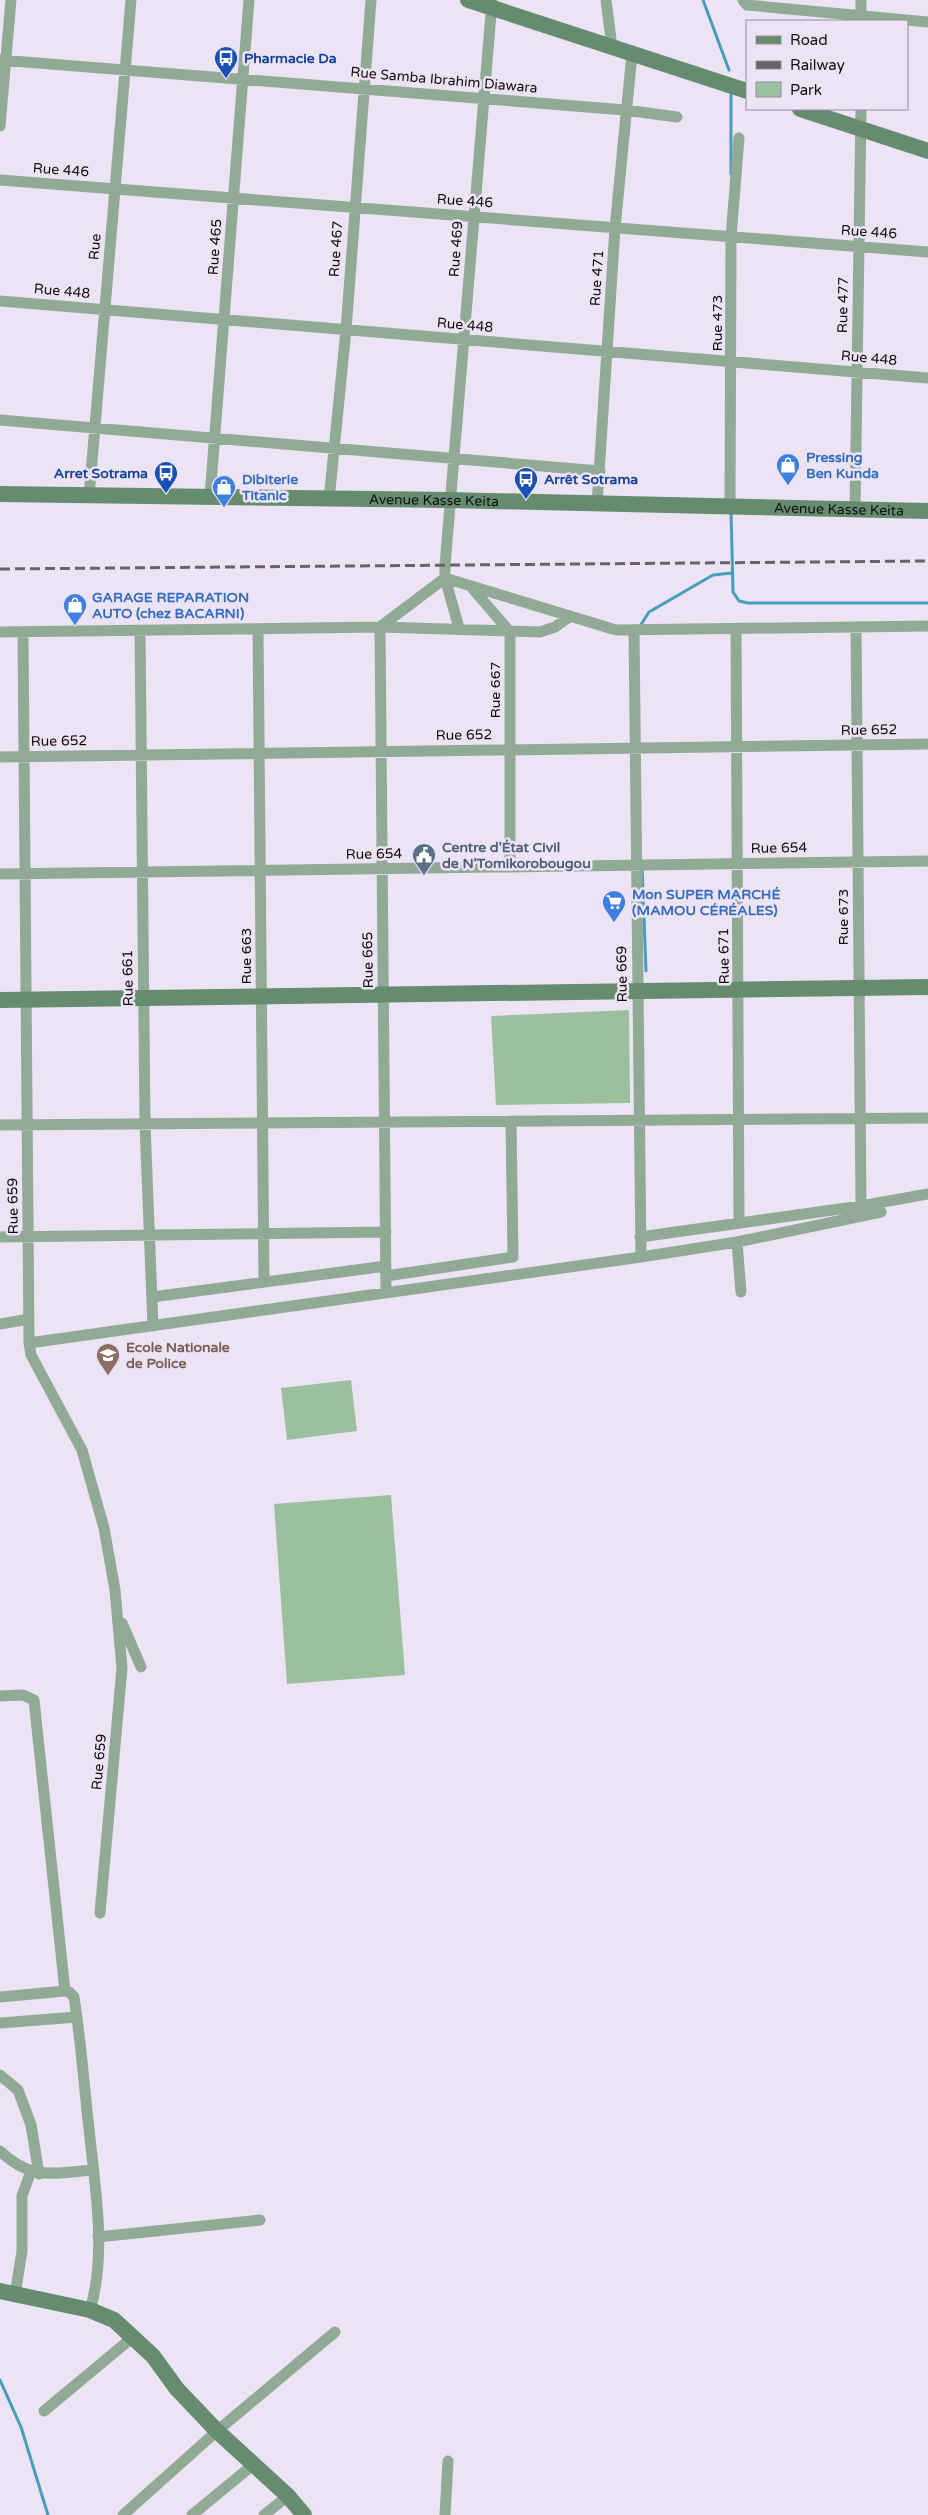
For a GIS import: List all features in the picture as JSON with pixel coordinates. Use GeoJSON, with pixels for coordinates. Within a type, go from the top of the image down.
{"type":"FeatureCollection","features":[{"type":"Feature","properties":{"kind":"street"},"geometry":{"type":"LineString","coordinates":[[0,126],[3,60],[11,0]]}},
{"type":"Feature","properties":{"kind":"street","name":"Rue"},"geometry":{"type":"LineString","coordinates":[[90,497],[131,0]]}},
{"type":"Feature","properties":{"kind":"street","name":"Rue 465"},"geometry":{"type":"LineString","coordinates":[[210,496],[249,0]]}},
{"type":"Feature","properties":{"kind":"street","name":"Rue 467"},"geometry":{"type":"LineString","coordinates":[[329,500],[346,330],[371,0]]}},
{"type":"Feature","properties":{"kind":"street"},"geometry":{"type":"LineString","coordinates":[[468,0],[491,4],[632,54],[746,91]]}},
{"type":"Feature","properties":{"kind":"street"},"geometry":{"type":"LineString","coordinates":[[606,0],[612,47]]}},
{"type":"Feature","properties":{"kind":"street"},"geometry":{"type":"LineString","coordinates":[[860,0],[861,19]]}},
{"type":"Feature","properties":{"kind":"street"},"geometry":{"type":"LineString","coordinates":[[745,3],[861,19],[883,20]]}},
{"type":"Feature","properties":{"kind":"street","name":"Rue 469"},"geometry":{"type":"LineString","coordinates":[[459,628],[445,578],[449,500],[465,340],[491,4]]}},
{"type":"Feature","properties":{"kind":"street"},"geometry":{"type":"LineString","coordinates":[[908,21],[928,22]]}},
{"type":"Feature","properties":{"kind":"street","name":"Rue 471"},"geometry":{"type":"LineString","coordinates":[[597,504],[615,228],[625,110],[632,54]]}},
{"type":"Feature","properties":{"kind":"street","name":"Rue Samba Ibrahim Diawara"},"geometry":{"type":"LineString","coordinates":[[3,60],[625,110],[676,117]]}},
{"type":"Feature","properties":{"kind":"street"},"geometry":{"type":"LineString","coordinates":[[803,110],[928,151]]}},
{"type":"Feature","properties":{"kind":"street","name":"Rue 477"},"geometry":{"type":"LineString","coordinates":[[855,511],[861,110]]}},
{"type":"Feature","properties":{"kind":"street","name":"Rue 473"},"geometry":{"type":"LineString","coordinates":[[730,508],[732,237],[739,138]]}},
{"type":"Feature","properties":{"kind":"street","name":"Rue 446"},"geometry":{"type":"LineString","coordinates":[[0,180],[928,252]]}},
{"type":"Feature","properties":{"kind":"street","name":"Rue 448"},"geometry":{"type":"LineString","coordinates":[[0,301],[928,378]]}},
{"type":"Feature","properties":{"kind":"street"},"geometry":{"type":"LineString","coordinates":[[0,420],[600,470]]}},
{"type":"Feature","properties":{"kind":"street","name":"Avenue Kasse Keita"},"geometry":{"type":"LineString","coordinates":[[1,491],[90,497],[210,496],[329,500],[449,500],[855,511],[928,511]]}},
{"type":"Feature","properties":{"kind":"street"},"geometry":{"type":"LineString","coordinates":[[380,627],[445,578],[616,630],[928,626]]}},
{"type":"Feature","properties":{"kind":"street"},"geometry":{"type":"LineString","coordinates":[[471,587],[510,632]]}},
{"type":"Feature","properties":{"kind":"street"},"geometry":{"type":"LineString","coordinates":[[0,632],[380,627],[540,632],[555,627],[569,616]]}},
{"type":"Feature","properties":{"kind":"street","name":"Rue 665"},"geometry":{"type":"LineString","coordinates":[[380,627],[386,1293]]}},
{"type":"Feature","properties":{"kind":"street","name":"Rue 673"},"geometry":{"type":"LineString","coordinates":[[856,627],[861,1206]]}},
{"type":"Feature","properties":{"kind":"street","name":"Rue 663"},"geometry":{"type":"LineString","coordinates":[[258,629],[264,1282]]}},
{"type":"Feature","properties":{"kind":"street","name":"Rue 671"},"geometry":{"type":"LineString","coordinates":[[736,629],[740,989],[740,1223]]}},
{"type":"Feature","properties":{"kind":"street","name":"Rue 661"},"geometry":{"type":"LineString","coordinates":[[140,630],[145,1124],[153,1326]]}},
{"type":"Feature","properties":{"kind":"street","name":"Rue 669"},"geometry":{"type":"LineString","coordinates":[[634,630],[641,1257]]}},
{"type":"Feature","properties":{"kind":"street","name":"Rue 659"},"geometry":{"type":"LineString","coordinates":[[23,632],[29,1343],[31,1355],[82,1450],[104,1528],[117,1614],[122,1668],[100,1913]]}},
{"type":"Feature","properties":{"kind":"street","name":"Rue 667"},"geometry":{"type":"LineString","coordinates":[[510,632],[510,867]]}},
{"type":"Feature","properties":{"kind":"street","name":"Rue 652"},"geometry":{"type":"LineString","coordinates":[[0,757],[928,744]]}},
{"type":"Feature","properties":{"kind":"street","name":"Rue 654"},"geometry":{"type":"LineString","coordinates":[[0,874],[928,861]]}},
{"type":"Feature","properties":{"kind":"street"},"geometry":{"type":"LineString","coordinates":[[0,1000],[928,987]]}},
{"type":"Feature","properties":{"kind":"street"},"geometry":{"type":"LineString","coordinates":[[0,1125],[928,1118]]}},
{"type":"Feature","properties":{"kind":"street"},"geometry":{"type":"LineString","coordinates":[[152,1297],[264,1282],[513,1257],[511,1121]]}},
{"type":"Feature","properties":{"kind":"street"},"geometry":{"type":"LineString","coordinates":[[640,1237],[861,1206],[928,1194]]}},
{"type":"Feature","properties":{"kind":"street"},"geometry":{"type":"LineString","coordinates":[[29,1343],[641,1257],[738,1242],[881,1212]]}},
{"type":"Feature","properties":{"kind":"street"},"geometry":{"type":"LineString","coordinates":[[0,1237],[386,1232]]}},
{"type":"Feature","properties":{"kind":"street"},"geometry":{"type":"LineString","coordinates":[[738,1242],[740,1292]]}},
{"type":"Feature","properties":{"kind":"street"},"geometry":{"type":"LineString","coordinates":[[0,1324],[29,1319]]}},
{"type":"Feature","properties":{"kind":"street","name":"Rue 659"},"geometry":{"type":"LineString","coordinates":[[117,1614],[142,1667]]}},
{"type":"Feature","properties":{"kind":"street"},"geometry":{"type":"LineString","coordinates":[[0,1696],[23,1695],[34,1700],[64,1991]]}},
{"type":"Feature","properties":{"kind":"street"},"geometry":{"type":"LineString","coordinates":[[0,1997],[64,1991],[69,1992],[74,1997],[93,2170],[98,2237],[96,2289],[90,2310]]}},
{"type":"Feature","properties":{"kind":"street"},"geometry":{"type":"LineString","coordinates":[[0,2023],[77,2017]]}},
{"type":"Feature","properties":{"kind":"street"},"geometry":{"type":"LineString","coordinates":[[1,2079],[18,2090],[31,2125],[35,2172],[22,2196],[22,2251],[8,2293],[90,2310],[114,2320],[134,2336],[153,2356],[177,2389],[217,2430],[288,2496],[304,2515]]}},
{"type":"Feature","properties":{"kind":"street"},"geometry":{"type":"LineString","coordinates":[[0,2151],[8,2159],[35,2172],[93,2170]]}},
{"type":"Feature","properties":{"kind":"street"},"geometry":{"type":"LineString","coordinates":[[98,2237],[260,2220]]}},
{"type":"Feature","properties":{"kind":"street"},"geometry":{"type":"LineString","coordinates":[[123,2515],[217,2430],[335,2332]]}},
{"type":"Feature","properties":{"kind":"street"},"geometry":{"type":"LineString","coordinates":[[44,2411],[134,2336]]}},
{"type":"Feature","properties":{"kind":"street"},"geometry":{"type":"LineString","coordinates":[[445,2515],[448,2460]]}},
{"type":"Feature","properties":{"kind":"street"},"geometry":{"type":"LineString","coordinates":[[192,2515],[254,2464]]}},
{"type":"Feature","properties":{"kind":"street"},"geometry":{"type":"LineString","coordinates":[[264,2515],[288,2496]]}},
{"type":"Feature","properties":{"kind":"green space"},"geometry":{"type":"Polygon","coordinates":[[[629,1010],[630,1103],[496,1105],[491,1016],[629,1010]]]}},
{"type":"Feature","properties":{"kind":"green space"},"geometry":{"type":"Polygon","coordinates":[[[351,1380],[357,1431],[287,1440],[281,1388],[351,1380]]]}},
{"type":"Feature","properties":{"kind":"green space"},"geometry":{"type":"Polygon","coordinates":[[[391,1495],[405,1675],[287,1684],[274,1504],[391,1495]]]}},
{"type":"Feature","properties":{"kind":"waterway"},"geometry":{"type":"LineString","coordinates":[[703,0],[729,70]]}},
{"type":"Feature","properties":{"kind":"waterway"},"geometry":{"type":"LineString","coordinates":[[731,90],[731,174]]}},
{"type":"Feature","properties":{"kind":"waterway"},"geometry":{"type":"LineString","coordinates":[[731,510],[733,592],[739,601],[748,603],[928,603]]}},
{"type":"Feature","properties":{"kind":"waterway"},"geometry":{"type":"LineString","coordinates":[[640,626],[649,612],[713,575],[732,573]]}},
{"type":"Feature","properties":{"kind":"waterway"},"geometry":{"type":"LineString","coordinates":[[642,867],[646,971]]}},
{"type":"Feature","properties":{"kind":"waterway"},"geometry":{"type":"LineString","coordinates":[[0,2380],[21,2427],[48,2515]]}},
{"type":"Feature","properties":{"kind":"railway"},"geometry":{"type":"LineString","coordinates":[[0,569],[928,561]]}},
{"type":"Feature","properties":{"kind":"place","name":"Pharmacie Da"},"geometry":{"type":"Point","coordinates":[226,79]}},
{"type":"Feature","properties":{"kind":"place","name":"Pressing Ben Kunda"},"geometry":{"type":"Point","coordinates":[788,486]}},
{"type":"Feature","properties":{"kind":"place","name":"Arret Sotrama"},"geometry":{"type":"Point","coordinates":[166,494]}},
{"type":"Feature","properties":{"kind":"place","name":"Arrêt Sotrama"},"geometry":{"type":"Point","coordinates":[526,500]}},
{"type":"Feature","properties":{"kind":"place","name":"Dibiterie Titanic"},"geometry":{"type":"Point","coordinates":[224,508]}},
{"type":"Feature","properties":{"kind":"place","name":"GARAGE REPARATION AUTO (chez BACARNI)"},"geometry":{"type":"Point","coordinates":[75,626]}},
{"type":"Feature","properties":{"kind":"place","name":"Centre d'État Civil de N'Tomikorobougou"},"geometry":{"type":"Point","coordinates":[424,876]}},
{"type":"Feature","properties":{"kind":"place","name":"Mon SUPER MARCHÉ (MAMOU CÉRÉALES)"},"geometry":{"type":"Point","coordinates":[614,923]}},
{"type":"Feature","properties":{"kind":"place","name":"Ecole Nationale de Police"},"geometry":{"type":"Point","coordinates":[108,1376]}}]}
